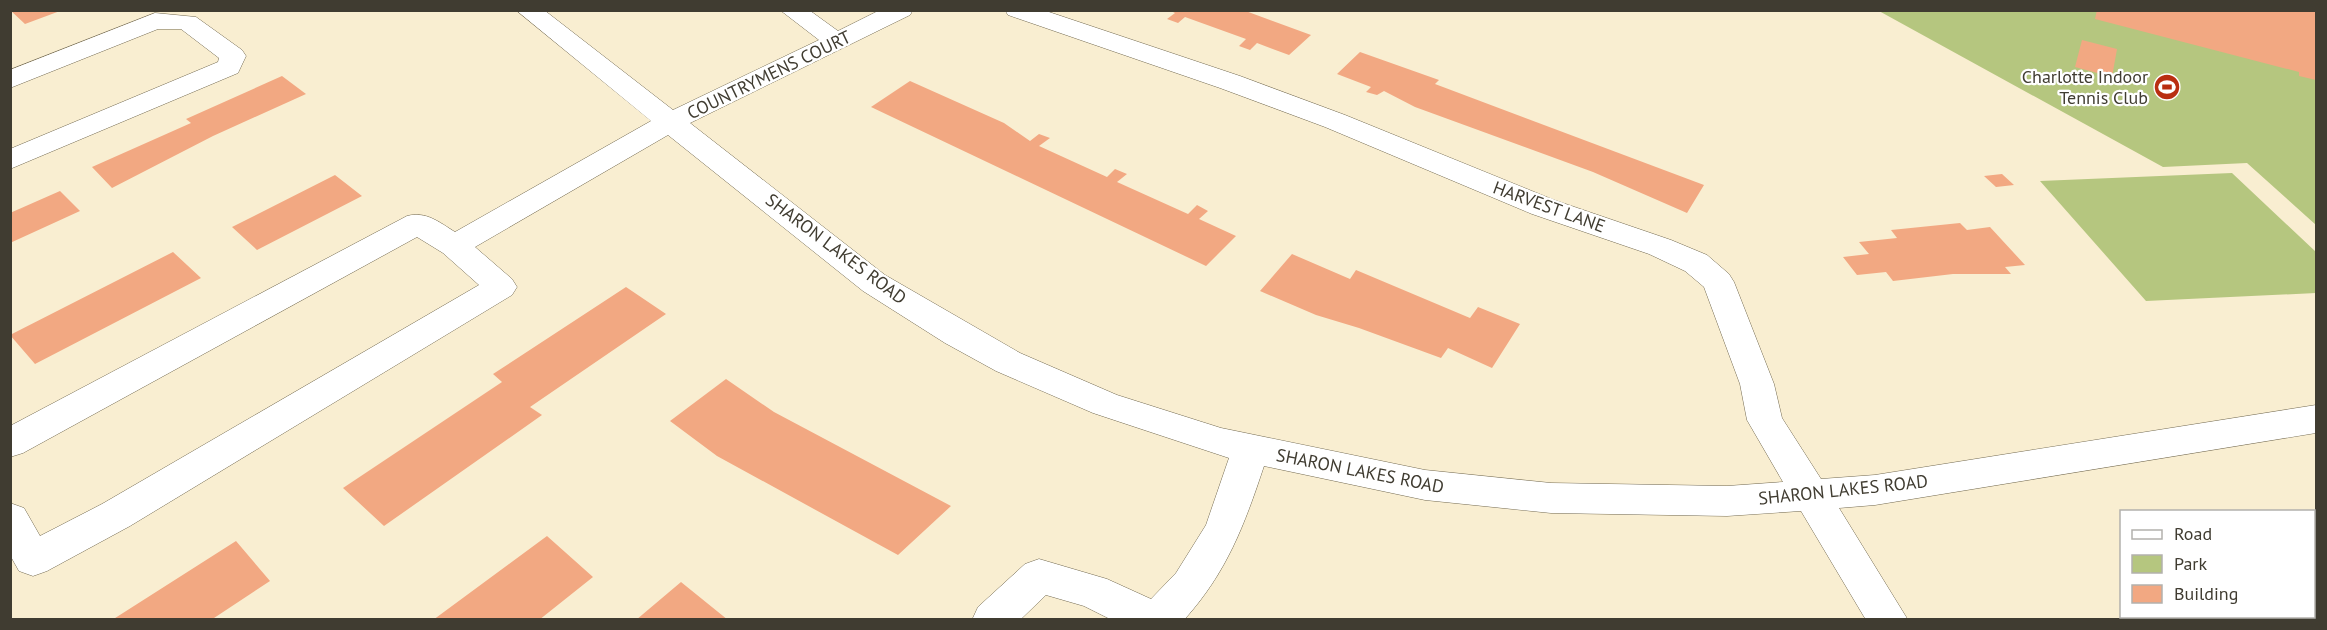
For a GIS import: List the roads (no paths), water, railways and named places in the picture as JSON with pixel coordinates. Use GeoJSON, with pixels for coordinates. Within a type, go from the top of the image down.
{"type":"FeatureCollection","features":[{"type":"Feature","properties":{"kind":"street"},"geometry":{"type":"LineString","coordinates":[[187,22],[217,10]]}},
{"type":"Feature","properties":{"kind":"street","name":"SHARON LAKES ROAD"},"geometry":{"type":"LineString","coordinates":[[528,10],[874,283],[957,334],[1008,362],[1105,404],[1251,450],[1425,486],[1551,498],[1726,501],[1875,490],[2316,418]]}},
{"type":"Feature","properties":{"kind":"street"},"geometry":{"type":"LineString","coordinates":[[792,10],[838,42]]}},
{"type":"Feature","properties":{"kind":"street","name":"COUNTRYMENS COURT"},"geometry":{"type":"LineString","coordinates":[[454,246],[669,123],[901,10]]}},
{"type":"Feature","properties":{"kind":"street","name":"HARVEST LANE"},"geometry":{"type":"LineString","coordinates":[[1017,10],[1230,82],[1335,121],[1543,207],[1660,247],[1696,263],[1718,282],[1757,384],[1765,420],[1888,620]]}},
{"type":"Feature","properties":{"kind":"street"},"geometry":{"type":"LineString","coordinates":[[10,80],[148,16],[187,22],[233,56],[229,67],[10,160]]}},
{"type":"Feature","properties":{"kind":"street"},"geometry":{"type":"LineString","coordinates":[[10,443],[418,223],[454,246],[501,287],[116,515],[33,559],[10,519]]}},
{"type":"Feature","properties":{"kind":"street"},"geometry":{"type":"LineString","coordinates":[[992,620],[1039,576],[1093,591],[1156,620],[1190,585],[1222,530],[1251,450]]}},
{"type":"Feature","properties":{"kind":"place","name":"Charlotte Indoor Tennis Club"},"geometry":{"type":"Point","coordinates":[2167,87]}}]}
